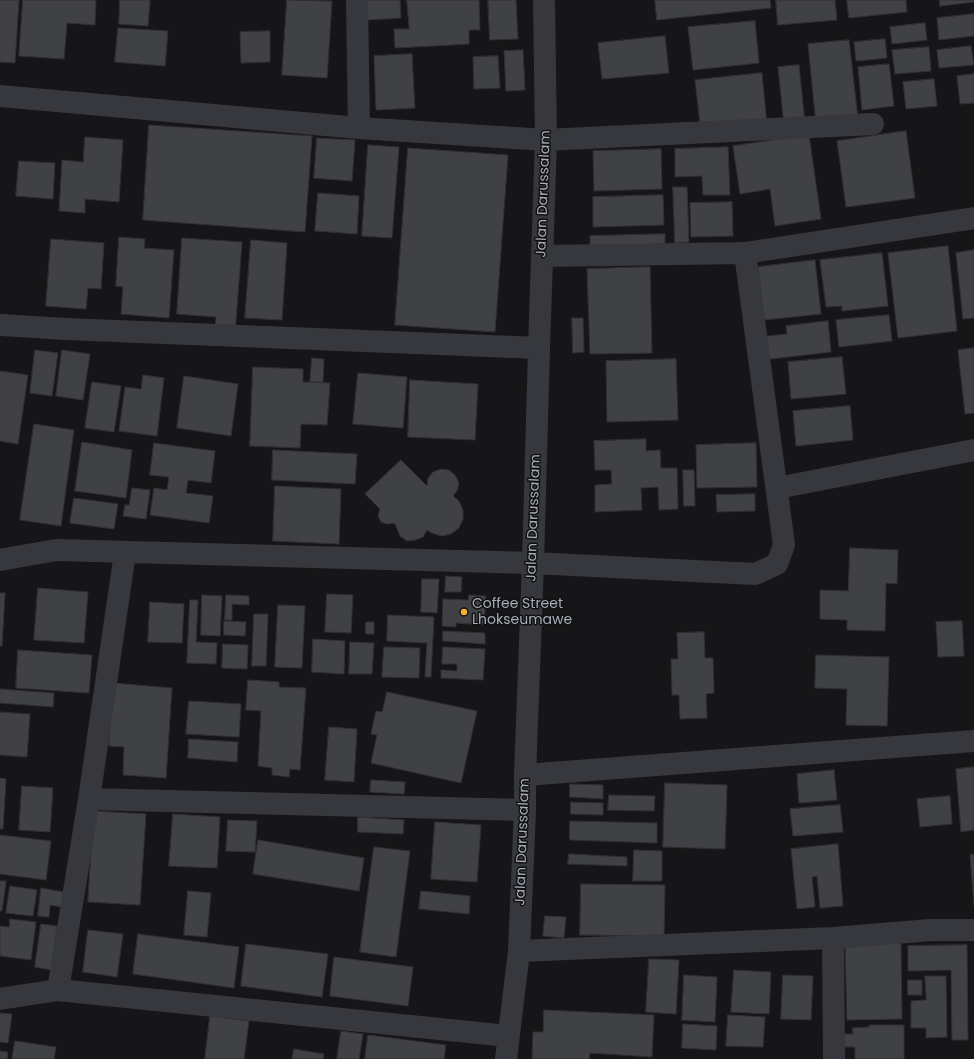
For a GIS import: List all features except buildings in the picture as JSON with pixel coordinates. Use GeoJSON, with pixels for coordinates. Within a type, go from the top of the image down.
{"type":"FeatureCollection","features":[{"type":"Feature","properties":{"kind":"street"},"geometry":{"type":"LineString","coordinates":[[357,0],[360,128]]}},
{"type":"Feature","properties":{"kind":"street","name":"Jalan Darussalam"},"geometry":{"type":"LineString","coordinates":[[506,1059],[519,951],[525,810],[524,775],[533,563],[546,140],[544,0]]}},
{"type":"Feature","properties":{"kind":"street"},"geometry":{"type":"LineString","coordinates":[[0,96],[360,128],[546,140],[873,124]]}},
{"type":"Feature","properties":{"kind":"street"},"geometry":{"type":"LineString","coordinates":[[542,256],[745,253],[974,218]]}},
{"type":"Feature","properties":{"kind":"street"},"geometry":{"type":"LineString","coordinates":[[0,560],[56,550],[533,563],[755,574],[776,564],[784,545],[745,253]]}},
{"type":"Feature","properties":{"kind":"street"},"geometry":{"type":"LineString","coordinates":[[0,325],[539,348]]}},
{"type":"Feature","properties":{"kind":"street"},"geometry":{"type":"LineString","coordinates":[[777,488],[974,450]]}},
{"type":"Feature","properties":{"kind":"street"},"geometry":{"type":"LineString","coordinates":[[58,990],[125,553]]}},
{"type":"Feature","properties":{"kind":"street"},"geometry":{"type":"LineString","coordinates":[[524,775],[974,741]]}},
{"type":"Feature","properties":{"kind":"street"},"geometry":{"type":"LineString","coordinates":[[88,799],[525,810]]}},
{"type":"Feature","properties":{"kind":"street"},"geometry":{"type":"LineString","coordinates":[[519,951],[833,938],[931,930],[974,930]]}},
{"type":"Feature","properties":{"kind":"street"},"geometry":{"type":"LineString","coordinates":[[833,938],[834,1059]]}},
{"type":"Feature","properties":{"kind":"street"},"geometry":{"type":"LineString","coordinates":[[0,999],[58,990],[508,1036]]}},
{"type":"Feature","properties":{"kind":"place","name":"Coffee Street Lhokseumawe"},"geometry":{"type":"Point","coordinates":[464,612]}}]}
